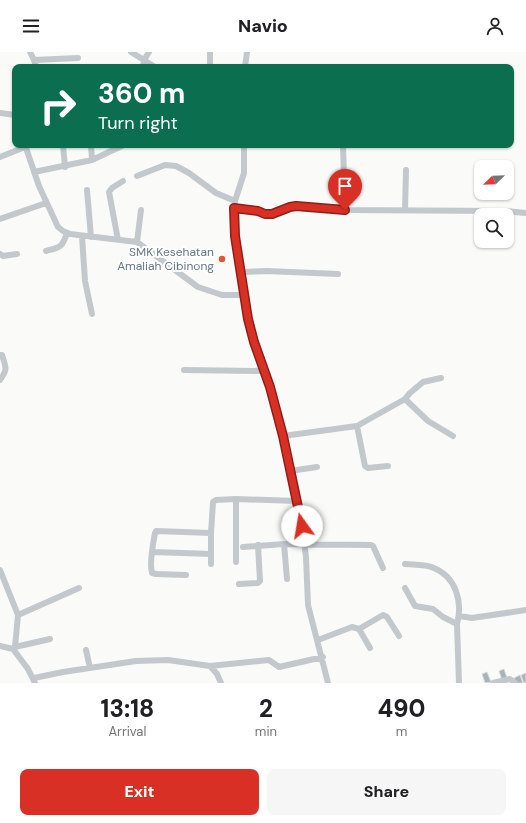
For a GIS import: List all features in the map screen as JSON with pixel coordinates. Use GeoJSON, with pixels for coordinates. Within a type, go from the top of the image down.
{"type":"FeatureCollection","features":[{"type":"Feature","properties":{"kind":"street"},"geometry":{"type":"LineString","coordinates":[[30,52],[35,64]]}},
{"type":"Feature","properties":{"kind":"street"},"geometry":{"type":"LineString","coordinates":[[131,52],[143,64],[149,52]]}},
{"type":"Feature","properties":{"kind":"street"},"geometry":{"type":"LineString","coordinates":[[210,52],[210,64]]}},
{"type":"Feature","properties":{"kind":"street"},"geometry":{"type":"LineString","coordinates":[[246,64],[247,52]]}},
{"type":"Feature","properties":{"kind":"street"},"geometry":{"type":"LineString","coordinates":[[34,60],[78,58]]}},
{"type":"Feature","properties":{"kind":"street"},"geometry":{"type":"LineString","coordinates":[[0,113],[12,115]]}},
{"type":"Feature","properties":{"kind":"street"},"geometry":{"type":"LineString","coordinates":[[0,157],[20,148]]}},
{"type":"Feature","properties":{"kind":"street"},"geometry":{"type":"LineString","coordinates":[[26,148],[46,203],[58,227],[67,233],[82,236],[137,242],[190,282],[204,290],[222,295],[243,295]]}},
{"type":"Feature","properties":{"kind":"street"},"geometry":{"type":"LineString","coordinates":[[62,148],[65,167]]}},
{"type":"Feature","properties":{"kind":"street"},"geometry":{"type":"LineString","coordinates":[[91,148],[92,160]]}},
{"type":"Feature","properties":{"kind":"street"},"geometry":{"type":"LineString","coordinates":[[34,172],[65,167],[92,160],[118,148]]}},
{"type":"Feature","properties":{"kind":"street"},"geometry":{"type":"LineString","coordinates":[[244,148],[244,173],[234,208],[235,236],[243,295],[251,334],[270,387],[283,436],[302,526],[308,569],[308,605],[323,657],[328,683]]}},
{"type":"Feature","properties":{"kind":"street"},"geometry":{"type":"LineString","coordinates":[[343,148],[345,210]]}},
{"type":"Feature","properties":{"kind":"street"},"geometry":{"type":"LineString","coordinates":[[137,176],[165,165],[176,166],[189,173],[216,193],[235,201]]}},
{"type":"Feature","properties":{"kind":"street"},"geometry":{"type":"LineString","coordinates":[[405,210],[406,170]]}},
{"type":"Feature","properties":{"kind":"street"},"geometry":{"type":"LineString","coordinates":[[118,240],[109,192],[112,188],[123,181]]}},
{"type":"Feature","properties":{"kind":"street"},"geometry":{"type":"LineString","coordinates":[[87,190],[91,237]]}},
{"type":"Feature","properties":{"kind":"street"},"geometry":{"type":"LineString","coordinates":[[0,219],[46,203]]}},
{"type":"Feature","properties":{"kind":"street"},"geometry":{"type":"LineString","coordinates":[[234,208],[258,211],[265,214],[272,214],[296,206],[345,210],[504,211],[526,213]]}},
{"type":"Feature","properties":{"kind":"street"},"geometry":{"type":"LineString","coordinates":[[137,242],[141,210]]}},
{"type":"Feature","properties":{"kind":"street"},"geometry":{"type":"LineString","coordinates":[[46,251],[59,248],[62,245],[67,233]]}},
{"type":"Feature","properties":{"kind":"street"},"geometry":{"type":"LineString","coordinates":[[82,236],[85,281],[92,314]]}},
{"type":"Feature","properties":{"kind":"street"},"geometry":{"type":"LineString","coordinates":[[0,254],[3,256],[17,254]]}},
{"type":"Feature","properties":{"kind":"street"},"geometry":{"type":"LineString","coordinates":[[240,272],[267,271],[338,274]]}},
{"type":"Feature","properties":{"kind":"street"},"geometry":{"type":"LineString","coordinates":[[0,354],[2,356],[6,372],[0,380]]}},
{"type":"Feature","properties":{"kind":"street"},"geometry":{"type":"LineString","coordinates":[[184,370],[264,371]]}},
{"type":"Feature","properties":{"kind":"street"},"geometry":{"type":"LineString","coordinates":[[283,436],[357,426],[404,399],[423,382],[441,378]]}},
{"type":"Feature","properties":{"kind":"street"},"geometry":{"type":"LineString","coordinates":[[404,399],[428,421],[453,436]]}},
{"type":"Feature","properties":{"kind":"street"},"geometry":{"type":"LineString","coordinates":[[357,426],[365,466],[368,468],[388,466]]}},
{"type":"Feature","properties":{"kind":"street"},"geometry":{"type":"LineString","coordinates":[[290,471],[317,467]]}},
{"type":"Feature","properties":{"kind":"street"},"geometry":{"type":"LineString","coordinates":[[211,564],[211,534],[214,501],[236,499],[296,501]]}},
{"type":"Feature","properties":{"kind":"street"},"geometry":{"type":"LineString","coordinates":[[236,499],[236,562]]}},
{"type":"Feature","properties":{"kind":"street"},"geometry":{"type":"LineString","coordinates":[[186,575],[154,574],[151,571],[155,533],[158,530],[211,534]]}},
{"type":"Feature","properties":{"kind":"street"},"geometry":{"type":"LineString","coordinates":[[284,544],[287,580]]}},
{"type":"Feature","properties":{"kind":"street"},"geometry":{"type":"LineString","coordinates":[[243,547],[284,544],[372,545],[382,568]]}},
{"type":"Feature","properties":{"kind":"street"},"geometry":{"type":"LineString","coordinates":[[239,584],[258,583],[260,581],[258,545]]}},
{"type":"Feature","properties":{"kind":"street"},"geometry":{"type":"LineString","coordinates":[[153,552],[211,554]]}},
{"type":"Feature","properties":{"kind":"street"},"geometry":{"type":"LineString","coordinates":[[405,564],[433,567],[442,572],[454,585],[460,603],[457,624],[459,683]]}},
{"type":"Feature","properties":{"kind":"street"},"geometry":{"type":"LineString","coordinates":[[0,570],[18,615],[14,648],[35,681],[63,672],[136,661],[168,660],[210,666],[267,660],[272,661],[279,667],[323,657]]}},
{"type":"Feature","properties":{"kind":"street"},"geometry":{"type":"LineString","coordinates":[[18,615],[79,588]]}},
{"type":"Feature","properties":{"kind":"street"},"geometry":{"type":"LineString","coordinates":[[406,588],[415,606],[433,608],[443,617],[457,624]]}},
{"type":"Feature","properties":{"kind":"street"},"geometry":{"type":"LineString","coordinates":[[459,616],[472,618],[526,610]]}},
{"type":"Feature","properties":{"kind":"street"},"geometry":{"type":"LineString","coordinates":[[359,629],[382,615],[385,615],[399,636]]}},
{"type":"Feature","properties":{"kind":"street"},"geometry":{"type":"LineString","coordinates":[[318,640],[352,627],[359,629],[370,648]]}},
{"type":"Feature","properties":{"kind":"street"},"geometry":{"type":"LineString","coordinates":[[0,646],[14,648],[50,639]]}},
{"type":"Feature","properties":{"kind":"street"},"geometry":{"type":"LineString","coordinates":[[86,650],[90,668]]}},
{"type":"Feature","properties":{"kind":"street"},"geometry":{"type":"LineString","coordinates":[[210,666],[217,674],[221,683]]}},
{"type":"Feature","properties":{"kind":"street"},"geometry":{"type":"LineString","coordinates":[[493,683],[510,679],[515,683]]}},
{"type":"Feature","properties":{"kind":"building"},"geometry":{"type":"Polygon","coordinates":[[[504,669],[507,678],[502,680],[499,671],[504,669]]]}},
{"type":"Feature","properties":{"kind":"building"},"geometry":{"type":"Polygon","coordinates":[[[487,672],[491,682],[485,683],[482,674],[487,672]]]}},
{"type":"Feature","properties":{"kind":"building"},"geometry":{"type":"Polygon","coordinates":[[[526,673],[526,683],[524,683],[521,675],[526,673]]]}},
{"type":"Feature","properties":{"kind":"building"},"geometry":{"type":"Polygon","coordinates":[[[520,675],[523,683],[516,683],[514,678],[520,675]]]}},
{"type":"Feature","properties":{"kind":"place","name":"SMK Kesehatan Amaliah Cibinong"},"geometry":{"type":"Point","coordinates":[222,259]}},
{"type":"Feature","properties":{"kind":"route"},"geometry":{"type":"LineString","coordinates":[[302,526],[283,436],[270,387],[251,334],[235,236],[234,208],[258,211],[265,214],[272,214],[296,206],[345,210]]}}]}
